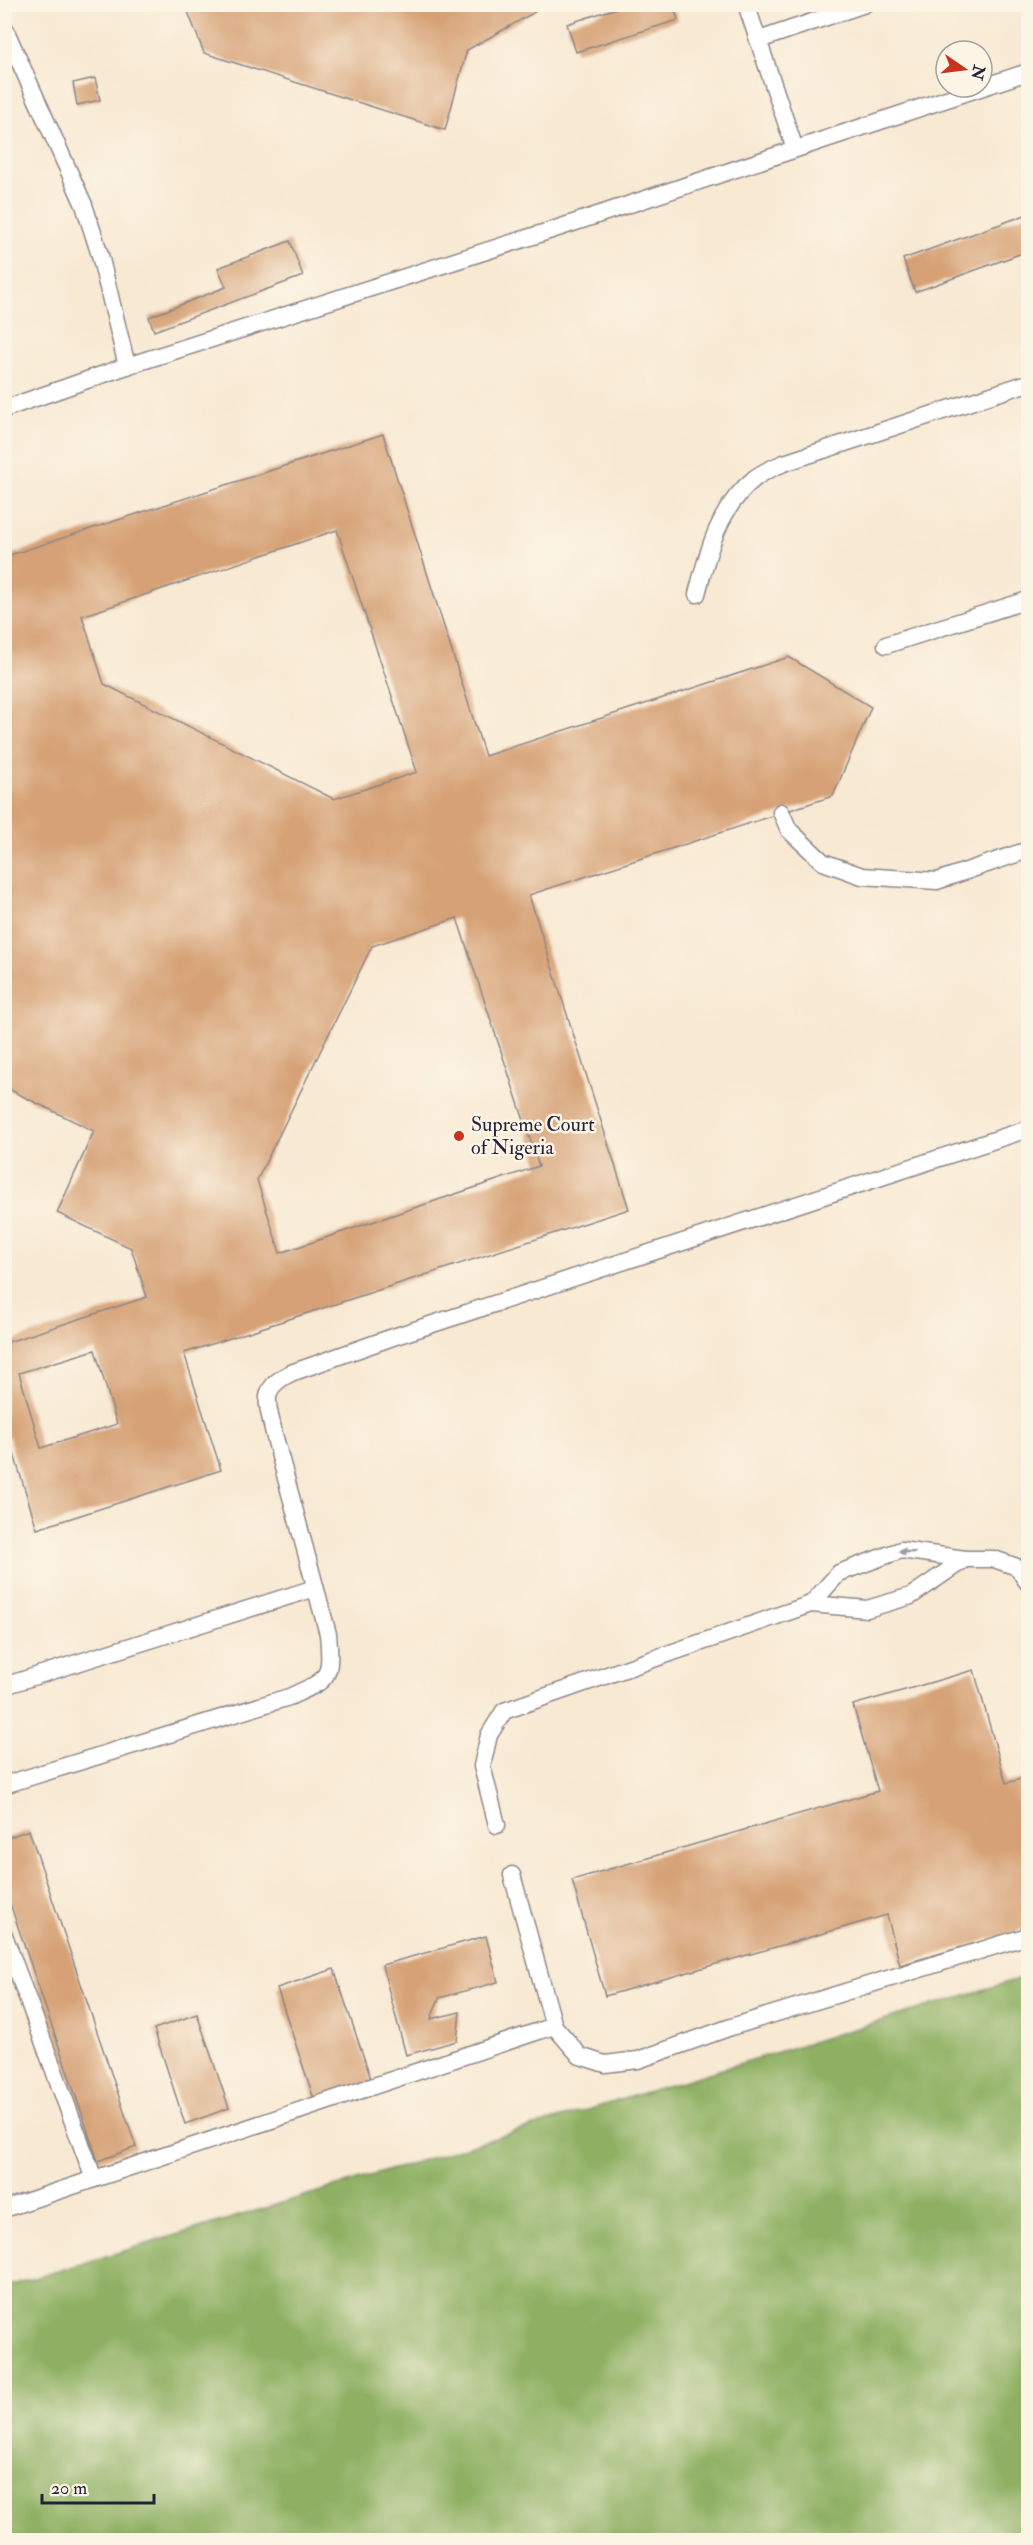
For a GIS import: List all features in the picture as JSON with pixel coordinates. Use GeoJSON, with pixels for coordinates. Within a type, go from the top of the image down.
{"type":"FeatureCollection","features":[{"type":"Feature","properties":{"kind":"lane"},"geometry":{"type":"LineString","coordinates":[[746,4],[795,149]]}},
{"type":"Feature","properties":{"kind":"lane"},"geometry":{"type":"LineString","coordinates":[[759,40],[865,4]]}},
{"type":"Feature","properties":{"kind":"lane"},"geometry":{"type":"LineString","coordinates":[[4,27],[84,205],[100,255],[127,366]]}},
{"type":"Feature","properties":{"kind":"lane"},"geometry":{"type":"LineString","coordinates":[[4,409],[127,366],[1029,72]]}},
{"type":"Feature","properties":{"kind":"lane"},"geometry":{"type":"LineString","coordinates":[[697,594],[710,544],[727,509],[755,478],[784,463],[1029,383]]}},
{"type":"Feature","properties":{"kind":"lane"},"geometry":{"type":"LineString","coordinates":[[886,645],[1029,600]]}},
{"type":"Feature","properties":{"kind":"lane"},"geometry":{"type":"LineString","coordinates":[[782,812],[789,830],[823,862],[862,876],[938,881],[1029,850]]}},
{"type":"Feature","properties":{"kind":"lane"},"geometry":{"type":"LineString","coordinates":[[4,1785],[289,1697],[321,1683],[330,1661],[328,1635],[267,1400],[269,1390],[275,1381],[291,1372],[393,1337],[1029,1129]]}},
{"type":"Feature","properties":{"kind":"lane"},"geometry":{"type":"LineString","coordinates":[[811,1604],[839,1573],[901,1550],[965,1559],[994,1559],[1017,1567],[1029,1583]]}},
{"type":"Feature","properties":{"kind":"lane"},"geometry":{"type":"LineString","coordinates":[[497,1825],[482,1766],[489,1735],[504,1711],[811,1604],[867,1610],[911,1596],[965,1559]]}},
{"type":"Feature","properties":{"kind":"lane"},"geometry":{"type":"LineString","coordinates":[[4,1686],[315,1588]]}},
{"type":"Feature","properties":{"kind":"lane"},"geometry":{"type":"LineString","coordinates":[[512,1875],[554,2025],[580,2056],[605,2064],[638,2060],[731,2027],[1029,1936]]}},
{"type":"Feature","properties":{"kind":"lane"},"geometry":{"type":"LineString","coordinates":[[4,1935],[94,2179]]}},
{"type":"Feature","properties":{"kind":"lane"},"geometry":{"type":"LineString","coordinates":[[4,2209],[554,2025]]}},
{"type":"Feature","properties":{"kind":"green space"},"geometry":{"type":"Polygon","coordinates":[[[1028,1976],[1028,2540],[5,2540],[5,2287],[1028,1976]]]}},
{"type":"Feature","properties":{"kind":"building"},"geometry":{"type":"Polygon","coordinates":[[[185,4],[532,4],[535,12],[467,50],[445,130],[204,53],[185,4]]]}},
{"type":"Feature","properties":{"kind":"building"},"geometry":{"type":"Polygon","coordinates":[[[629,4],[673,4],[678,20],[576,52],[567,24],[629,4]]]}},
{"type":"Feature","properties":{"kind":"building"},"geometry":{"type":"Polygon","coordinates":[[[95,78],[100,100],[77,105],[73,83],[95,78]]]}},
{"type":"Feature","properties":{"kind":"building"},"geometry":{"type":"Polygon","coordinates":[[[1028,214],[1028,251],[915,292],[903,259],[1028,214]]]}},
{"type":"Feature","properties":{"kind":"building"},"geometry":{"type":"Polygon","coordinates":[[[290,241],[303,276],[154,331],[149,317],[226,287],[218,268],[290,241]]]}},
{"type":"Feature","properties":{"kind":"building"},"geometry":{"type":"Polygon","coordinates":[[[383,434],[485,756],[789,657],[871,707],[833,796],[529,895],[629,1209],[184,1353],[221,1470],[37,1529],[5,1425],[5,1343],[147,1297],[131,1248],[57,1213],[94,1131],[4,1087],[4,557],[383,434]],[[337,530],[82,616],[104,684],[334,799],[417,772],[337,530]],[[457,918],[372,946],[257,1180],[280,1253],[539,1166],[457,918]],[[95,1350],[19,1373],[41,1448],[117,1424],[95,1350]]]}},
{"type":"Feature","properties":{"kind":"building"},"geometry":{"type":"Polygon","coordinates":[[[974,1670],[1006,1783],[1028,1777],[1028,1928],[900,1965],[887,1915],[605,1996],[572,1880],[878,1791],[853,1705],[974,1670]]]}},
{"type":"Feature","properties":{"kind":"building"},"geometry":{"type":"Polygon","coordinates":[[[29,1830],[136,2147],[98,2161],[4,1886],[4,1839],[29,1830]]]}},
{"type":"Feature","properties":{"kind":"building"},"geometry":{"type":"Polygon","coordinates":[[[486,1936],[498,1982],[439,1998],[431,2019],[460,2012],[457,2041],[406,2055],[382,1965],[486,1936]]]}},
{"type":"Feature","properties":{"kind":"building"},"geometry":{"type":"Polygon","coordinates":[[[334,1969],[373,2085],[316,2105],[277,1988],[334,1969]]]}},
{"type":"Feature","properties":{"kind":"building"},"geometry":{"type":"Polygon","coordinates":[[[197,2014],[229,2108],[185,2124],[154,2029],[197,2014]]]}},
{"type":"Feature","properties":{"kind":"place","name":"Supreme Court of Nigeria"},"geometry":{"type":"Point","coordinates":[459,1136]}}]}
